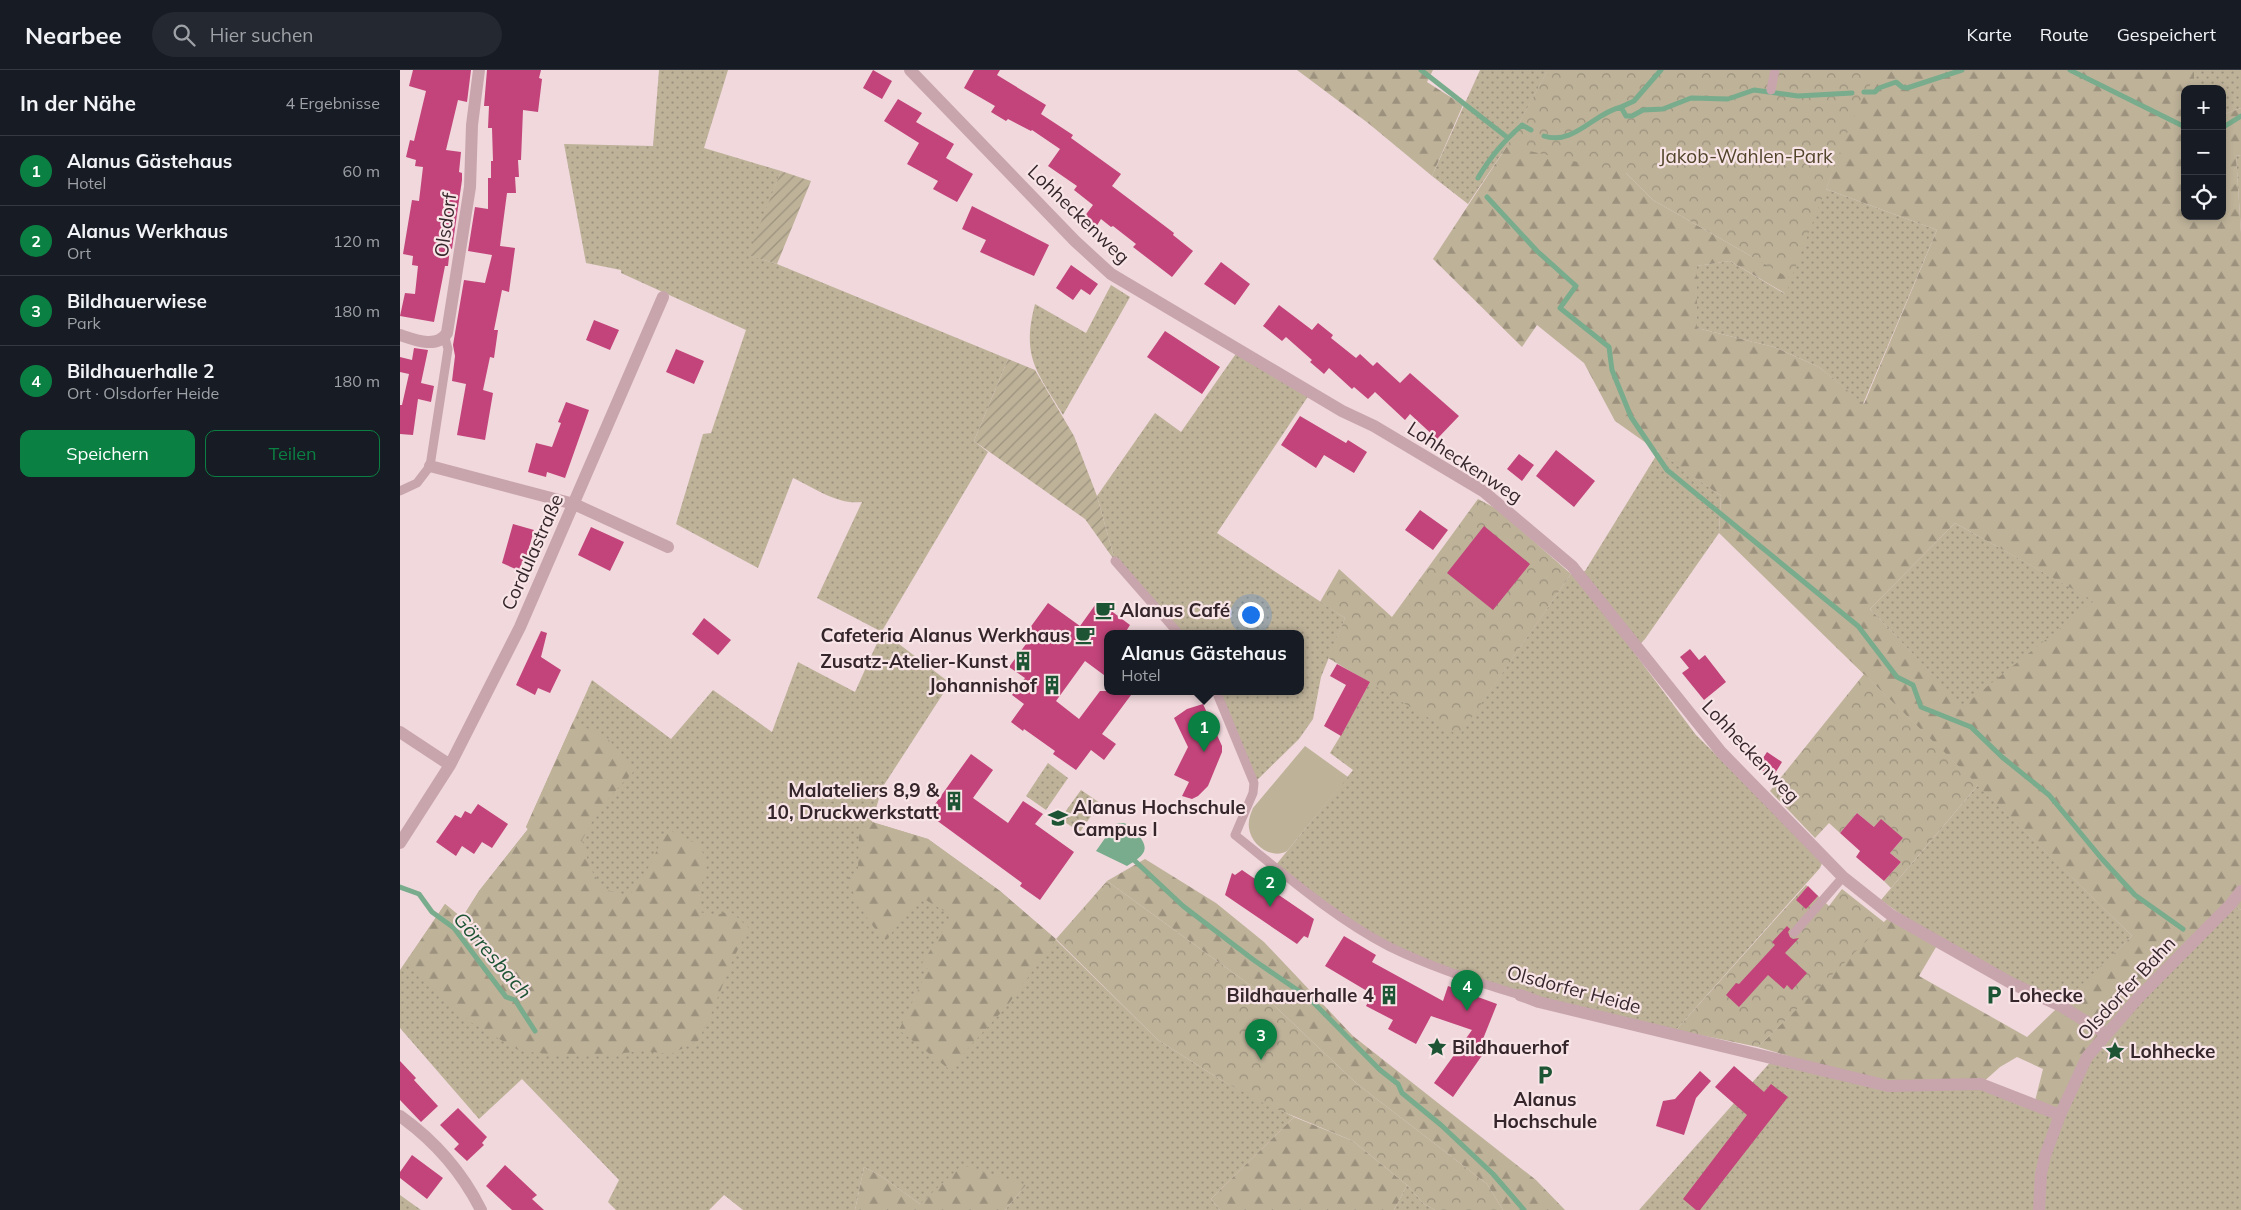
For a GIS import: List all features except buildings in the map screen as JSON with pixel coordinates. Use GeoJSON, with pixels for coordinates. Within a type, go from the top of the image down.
{"type":"FeatureCollection","features":[{"type":"Feature","properties":{"kind":"street","name":"Olsdorf"},"geometry":{"type":"LineString","coordinates":[[445,338],[449,328],[470,187],[472,125],[479,70]]}},
{"type":"Feature","properties":{"kind":"street","name":"Lohheckenweg"},"geometry":{"type":"LineString","coordinates":[[910,70],[1075,241],[1111,274],[1342,411],[1374,426],[1483,491],[1509,511],[1572,566],[1721,752],[1843,877],[1891,916],[2011,983],[2061,1006],[2106,1034]]}},
{"type":"Feature","properties":{"kind":"street","name":"Cordulastraße"},"geometry":{"type":"LineString","coordinates":[[400,843],[450,764],[520,627],[663,297]]}},
{"type":"Feature","properties":{"kind":"street"},"geometry":{"type":"LineString","coordinates":[[400,335],[428,342],[445,338]]}},
{"type":"Feature","properties":{"kind":"street"},"geometry":{"type":"LineString","coordinates":[[431,461],[574,504],[668,547]]}},
{"type":"Feature","properties":{"kind":"street"},"geometry":{"type":"LineString","coordinates":[[400,732],[450,764]]}},
{"type":"Feature","properties":{"kind":"street","name":"Olsdorfer Bahn"},"geometry":{"type":"LineString","coordinates":[[2039,1210],[2041,1174],[2060,1115],[2087,1057],[2106,1034],[2241,892]]}},
{"type":"Feature","properties":{"kind":"street","name":"Olsdorfer Heide"},"geometry":{"type":"LineString","coordinates":[[1520,995],[1539,1002],[1888,1086],[1982,1084],[2060,1115]]}},
{"type":"Feature","properties":{"kind":"street"},"geometry":{"type":"LineString","coordinates":[[400,1116],[435,1145],[448,1160],[466,1182],[481,1210]]}},
{"type":"Feature","properties":{"kind":"lane"},"geometry":{"type":"LineString","coordinates":[[1771,90],[1776,70]]}},
{"type":"Feature","properties":{"kind":"lane"},"geometry":{"type":"LineString","coordinates":[[400,491],[417,483],[431,461],[448,349],[445,338]]}},
{"type":"Feature","properties":{"kind":"lane"},"geometry":{"type":"LineString","coordinates":[[1115,561],[1175,630]]}},
{"type":"Feature","properties":{"kind":"lane","name":"Olsdorfer Heide"},"geometry":{"type":"LineString","coordinates":[[1218,695],[1254,783],[1253,793],[1235,835],[1344,919],[1390,946],[1444,970],[1520,995]]}},
{"type":"Feature","properties":{"kind":"lane"},"geometry":{"type":"LineString","coordinates":[[1794,932],[1843,877]]}},
{"type":"Feature","properties":{"kind":"green space"},"geometry":{"type":"Polygon","coordinates":[[[659,70],[728,70],[704,148],[781,171],[749,255],[777,264],[1008,359],[974,441],[988,452],[882,631],[950,683],[882,788],[872,822],[928,839],[1000,891],[1055,939],[1158,1040],[1221,1080],[1294,1117],[1211,1199],[1220,1210],[1005,1210],[1026,1185],[920,1204],[881,1176],[864,1167],[855,1210],[743,1210],[724,1195],[709,1210],[616,1210],[608,1202],[619,1180],[522,1079],[479,1119],[400,1028],[400,970],[445,904],[462,918],[479,891],[528,829],[526,827],[592,680],[671,739],[713,690],[772,732],[798,662],[855,692],[882,632],[817,598],[862,502],[844,501],[835,498],[793,478],[758,568],[676,524],[703,434],[711,433],[746,330],[621,273],[621,270],[586,263],[564,144],[653,146],[659,70]]]}},
{"type":"Feature","properties":{"kind":"green space"},"geometry":{"type":"Polygon","coordinates":[[[1297,70],[1433,70],[1427,82],[1463,105],[1432,176],[1368,123],[1297,70]]]}},
{"type":"Feature","properties":{"kind":"green space"},"geometry":{"type":"Polygon","coordinates":[[[1480,70],[1548,70],[1507,146],[1468,204],[1432,176],[1480,70]]]}},
{"type":"Feature","properties":{"kind":"green space"},"geometry":{"type":"Polygon","coordinates":[[[1548,70],[2194,70],[2194,85],[2181,85],[2181,220],[2226,220],[2226,114],[2241,108],[2241,156],[2236,155],[2241,233],[2241,910],[2231,904],[2106,1034],[2060,1115],[2034,1105],[2043,1069],[2017,1057],[2000,1067],[1981,1084],[1888,1086],[1758,1047],[1891,915],[1939,942],[1919,976],[2027,1037],[2132,936],[1719,533],[1721,496],[1615,421],[1584,363],[1537,325],[1522,347],[1433,259],[1507,146],[1548,70]],[[1852,118],[1626,173],[1653,200],[1791,279],[1786,294],[1730,261],[1697,266],[1697,328],[1774,347],[1819,367],[1864,404],[1937,230],[1826,189],[1852,118]],[[1955,523],[1870,609],[1963,706],[2094,601],[1955,523]]]}},
{"type":"Feature","properties":{"kind":"green space","name":"Jakob-Wahlen-Park"},"geometry":{"type":"Polygon","coordinates":[[[1548,70],[1878,70],[1853,118],[1791,279],[1653,200],[1626,173],[1507,146],[1548,70]]]}},
{"type":"Feature","properties":{"kind":"green space"},"geometry":{"type":"Polygon","coordinates":[[[2194,70],[2241,70],[2241,108],[2226,114],[2226,85],[2194,85],[2194,70]]]}},
{"type":"Feature","properties":{"kind":"green space"},"geometry":{"type":"Polygon","coordinates":[[[1853,118],[1826,189],[1937,230],[1863,404],[1819,367],[1774,347],[1697,328],[1696,266],[1730,261],[1785,294],[1662,156],[1853,118]]]}},
{"type":"Feature","properties":{"kind":"green space"},"geometry":{"type":"Polygon","coordinates":[[[2236,155],[2241,156],[2241,233],[2236,155]]]}},
{"type":"Feature","properties":{"kind":"green space"},"geometry":{"type":"Polygon","coordinates":[[[781,171],[811,181],[777,264],[748,255],[781,171]]]}},
{"type":"Feature","properties":{"kind":"green space"},"geometry":{"type":"Polygon","coordinates":[[[1111,285],[1130,297],[1063,415],[1034,363],[1030,338],[1035,304],[1086,333],[1111,285]]]}},
{"type":"Feature","properties":{"kind":"green space"},"geometry":{"type":"Polygon","coordinates":[[[1240,348],[1311,392],[1217,533],[1345,618],[1321,677],[1313,719],[1299,739],[1254,783],[1218,695],[1304,695],[1304,630],[1175,630],[1115,561],[1097,496],[1155,413],[1181,432],[1240,348]]]}},
{"type":"Feature","properties":{"kind":"green space"},"geometry":{"type":"Polygon","coordinates":[[[1008,359],[1035,370],[1074,436],[1097,496],[1115,561],[1085,519],[974,441],[1008,359]]]}},
{"type":"Feature","properties":{"kind":"green space"},"geometry":{"type":"Polygon","coordinates":[[[1659,451],[1721,496],[1719,533],[1645,639],[1633,651],[1696,735],[1823,861],[1820,868],[1676,1030],[1539,1002],[1390,947],[1275,866],[1353,770],[1330,753],[1370,682],[1459,735],[1571,574],[1585,571],[1659,451]]]}},
{"type":"Feature","properties":{"kind":"green space"},"geometry":{"type":"Polygon","coordinates":[[[1478,499],[1497,509],[1571,574],[1459,736],[1328,658],[1345,618],[1320,602],[1339,569],[1392,617],[1478,499]]]}},
{"type":"Feature","properties":{"kind":"green space"},"geometry":{"type":"Polygon","coordinates":[[[1955,523],[2095,601],[1963,707],[1870,609],[1955,523]]]}},
{"type":"Feature","properties":{"kind":"green space"},"geometry":{"type":"Polygon","coordinates":[[[1864,674],[1978,785],[1891,888],[1884,881],[1901,862],[1890,853],[1903,838],[1874,827],[1857,813],[1840,833],[1829,823],[1815,838],[1770,791],[1864,674]]]}},
{"type":"Feature","properties":{"kind":"green space"},"geometry":{"type":"Polygon","coordinates":[[[573,722],[606,737],[636,769],[601,806],[582,840],[590,868],[603,889],[629,896],[650,865],[667,829],[698,844],[708,862],[701,887],[699,912],[716,915],[730,911],[749,928],[733,959],[710,1017],[698,1041],[671,1054],[643,1051],[568,1056],[520,1051],[472,1023],[406,962],[445,904],[462,918],[479,891],[528,829],[526,827],[573,722]]]}},
{"type":"Feature","properties":{"kind":"green space"},"geometry":{"type":"Polygon","coordinates":[[[1305,746],[1348,777],[1287,851],[1275,854],[1263,849],[1254,840],[1249,828],[1251,813],[1253,808],[1305,746]]]}},
{"type":"Feature","properties":{"kind":"green space"},"geometry":{"type":"Polygon","coordinates":[[[1048,763],[1068,778],[1046,810],[1026,796],[1048,763]]]}},
{"type":"Feature","properties":{"kind":"green space"},"geometry":{"type":"Polygon","coordinates":[[[1978,785],[2132,936],[2061,1006],[1939,942],[1881,900],[1978,785]]]}},
{"type":"Feature","properties":{"kind":"green space"},"geometry":{"type":"Polygon","coordinates":[[[1081,790],[1100,803],[1080,832],[1060,819],[1081,790]]]}},
{"type":"Feature","properties":{"kind":"green space"},"geometry":{"type":"Polygon","coordinates":[[[872,822],[928,839],[1000,891],[1056,939],[1007,1006],[949,1069],[899,1030],[928,969],[921,965],[952,916],[921,897],[886,940],[873,927],[847,879],[858,870],[859,834],[872,822]]]}},
{"type":"Feature","properties":{"kind":"green space"},"geometry":{"type":"Polygon","coordinates":[[[1145,859],[1216,903],[1264,942],[1353,1036],[1536,1180],[1565,1210],[1503,1210],[1487,1184],[1356,1083],[1261,993],[1107,881],[1145,859]]]}},
{"type":"Feature","properties":{"kind":"green space"},"geometry":{"type":"Polygon","coordinates":[[[1107,881],[1261,993],[1356,1083],[1487,1184],[1503,1210],[1435,1210],[1424,1204],[1407,1185],[1353,1141],[1267,1105],[1221,1080],[1158,1040],[1056,939],[1107,881]]]}},
{"type":"Feature","properties":{"kind":"green space"},"geometry":{"type":"Polygon","coordinates":[[[1806,885],[1829,906],[1842,889],[1885,923],[1758,1047],[1676,1030],[1806,885]]]}},
{"type":"Feature","properties":{"kind":"green space"},"geometry":{"type":"Polygon","coordinates":[[[2231,904],[2241,910],[2241,1210],[1639,1210],[1774,1058],[1981,1084],[2060,1115],[2087,1057],[2231,904]]]}},
{"type":"Feature","properties":{"kind":"green space"},"geometry":{"type":"Polygon","coordinates":[[[1294,1117],[1353,1141],[1407,1185],[1394,1210],[1220,1210],[1211,1199],[1294,1117]]]}},
{"type":"Feature","properties":{"kind":"green space"},"geometry":{"type":"Polygon","coordinates":[[[962,1165],[1026,1185],[1005,1210],[855,1210],[864,1167],[881,1176],[920,1204],[962,1165]]]}},
{"type":"Feature","properties":{"kind":"green space"},"geometry":{"type":"Polygon","coordinates":[[[1407,1185],[1424,1204],[1435,1210],[1394,1210],[1407,1185]]]}},
{"type":"Feature","properties":{"kind":"green space"},"geometry":{"type":"Polygon","coordinates":[[[400,1195],[421,1210],[400,1210],[400,1195]]]}},
{"type":"Feature","properties":{"kind":"shaded area"},"geometry":{"type":"Polygon","coordinates":[[[1123,823],[1134,826],[1134,830],[1145,846],[1139,858],[1127,866],[1096,851],[1115,824],[1123,823]]]}},
{"type":"Feature","properties":{"kind":"waterway"},"geometry":{"type":"LineString","coordinates":[[1421,70],[1508,138]]}},
{"type":"Feature","properties":{"kind":"waterway"},"geometry":{"type":"LineString","coordinates":[[1621,107],[1634,101],[1661,70]]}},
{"type":"Feature","properties":{"kind":"waterway"},"geometry":{"type":"LineString","coordinates":[[1864,92],[1875,92],[1879,88],[1896,82],[1902,87],[1907,88],[1962,70]]}},
{"type":"Feature","properties":{"kind":"waterway"},"geometry":{"type":"LineString","coordinates":[[2070,70],[2181,125]]}},
{"type":"Feature","properties":{"kind":"waterway"},"geometry":{"type":"LineString","coordinates":[[1731,98],[1754,90],[1798,96],[1852,93]]}},
{"type":"Feature","properties":{"kind":"waterway"},"geometry":{"type":"LineString","coordinates":[[1544,136],[1564,137],[1583,128],[1611,110],[1621,107],[1626,116],[1632,116],[1643,110],[1663,109],[1691,98],[1728,99]]}},
{"type":"Feature","properties":{"kind":"waterway"},"geometry":{"type":"LineString","coordinates":[[2226,125],[2241,116]]}},
{"type":"Feature","properties":{"kind":"waterway"},"geometry":{"type":"LineString","coordinates":[[1478,178],[1498,150],[1522,125],[1531,130]]}},
{"type":"Feature","properties":{"kind":"waterway"},"geometry":{"type":"LineString","coordinates":[[1487,197],[1537,251],[1576,286],[1560,308],[1609,347],[1612,370],[1631,417],[1667,470],[1858,626],[1897,677],[1913,685],[1921,707],[1971,727],[2002,757],[2049,795],[2102,859],[2135,895],[2183,929]]}},
{"type":"Feature","properties":{"kind":"waterway"},"geometry":{"type":"LineString","coordinates":[[1135,861],[1183,906],[1255,961],[1309,998],[1380,1070],[1398,1084],[1402,1093],[1441,1125],[1493,1174],[1524,1210]]}},
{"type":"Feature","properties":{"kind":"waterway","name":"Görresbach"},"geometry":{"type":"LineString","coordinates":[[400,887],[419,894],[432,912],[454,928],[506,997],[515,1000],[535,1031]]}},
{"type":"Feature","properties":{"kind":"place","name":"Alanus Café"},"geometry":{"type":"Point","coordinates":[1105,610]}},
{"type":"Feature","properties":{"kind":"place","name":"Cafeteria Alanus Werkhaus"},"geometry":{"type":"Point","coordinates":[1085,635]}},
{"type":"Feature","properties":{"kind":"place","name":"Zusatz-Atelier-Kunst"},"geometry":{"type":"Point","coordinates":[1023,661]}},
{"type":"Feature","properties":{"kind":"place","name":"Johannishof"},"geometry":{"type":"Point","coordinates":[1052,685]}},
{"type":"Feature","properties":{"kind":"place","name":"Alanus Gästehaus"},"geometry":{"type":"Point","coordinates":[1204,752]}},
{"type":"Feature","properties":{"kind":"place","name":"Malateliers 8,9 & 10, Druckwerkstatt"},"geometry":{"type":"Point","coordinates":[954,801]}},
{"type":"Feature","properties":{"kind":"place","name":"Alanus Hochschule Campus I"},"geometry":{"type":"Point","coordinates":[1058,818]}},
{"type":"Feature","properties":{"kind":"place","name":"Alanus Werkhaus"},"geometry":{"type":"Point","coordinates":[1270,907]}},
{"type":"Feature","properties":{"kind":"place","name":"Bildhauerhalle 4"},"geometry":{"type":"Point","coordinates":[1389,995]}},
{"type":"Feature","properties":{"kind":"place","name":"Lohecke"},"geometry":{"type":"Point","coordinates":[1994,995]}},
{"type":"Feature","properties":{"kind":"place","name":"Bildhauerhalle 2"},"geometry":{"type":"Point","coordinates":[1467,1011]}},
{"type":"Feature","properties":{"kind":"place","name":"Bildhauerhof"},"geometry":{"type":"Point","coordinates":[1437,1047]}},
{"type":"Feature","properties":{"kind":"place","name":"Lohhecke"},"geometry":{"type":"Point","coordinates":[2115,1051]}},
{"type":"Feature","properties":{"kind":"place","name":"Bildhauerwiese"},"geometry":{"type":"Point","coordinates":[1261,1060]}},
{"type":"Feature","properties":{"kind":"place","name":"Alanus Hochschule"},"geometry":{"type":"Point","coordinates":[1545,1075]}}]}
